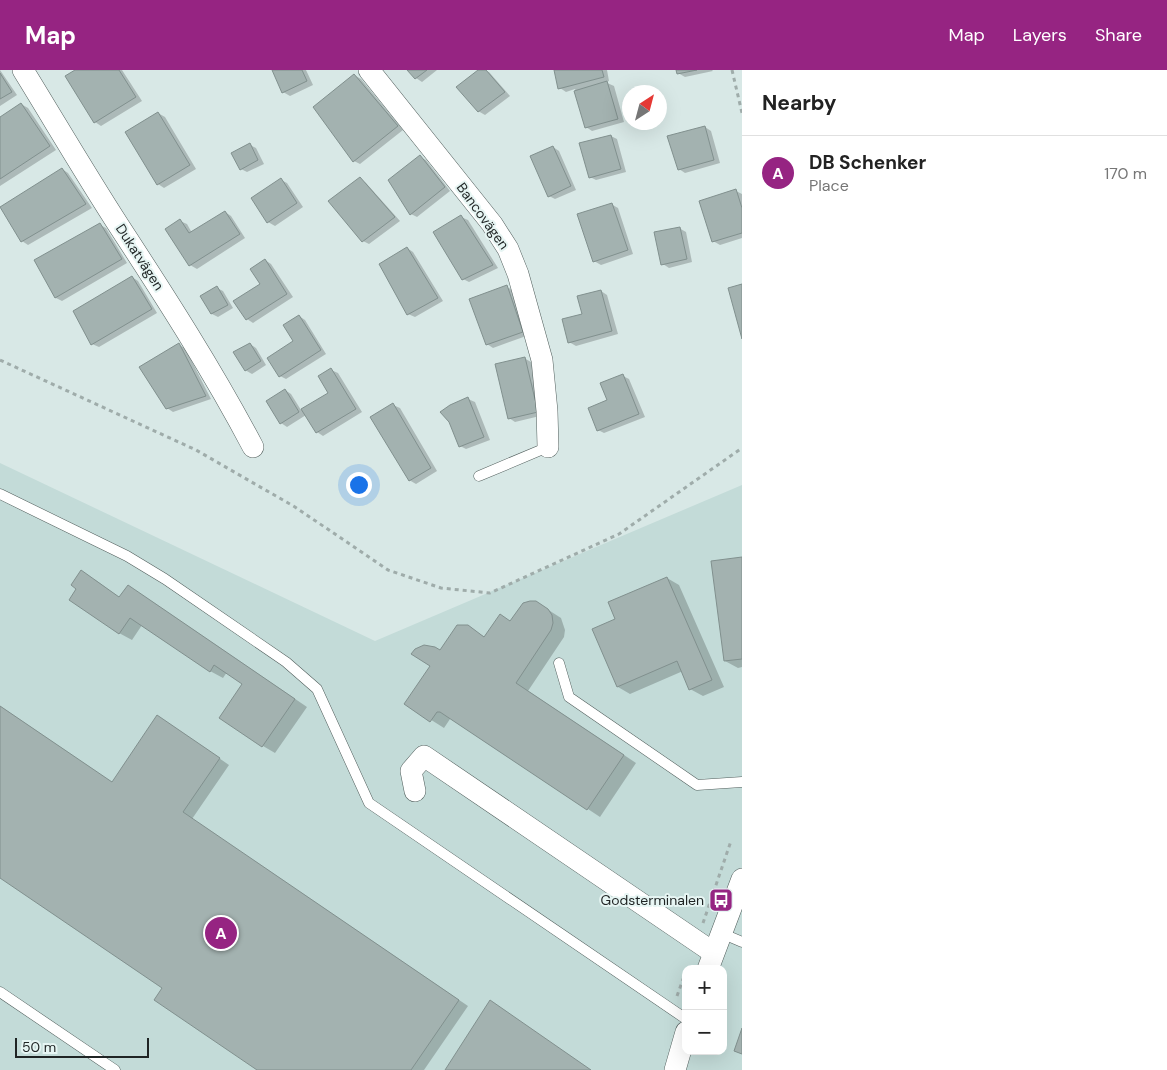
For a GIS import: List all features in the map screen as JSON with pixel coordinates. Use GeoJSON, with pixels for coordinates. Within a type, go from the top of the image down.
{"type":"FeatureCollection","features":[{"type":"Feature","properties":{"kind":"street","name":"Dukatvägen"},"geometry":{"type":"LineString","coordinates":[[23,70],[118,224],[164,294],[231,406],[253,447]]}},
{"type":"Feature","properties":{"kind":"street","name":"Bancovägen"},"geometry":{"type":"LineString","coordinates":[[369,70],[492,224],[508,249],[518,274],[542,360],[548,447]]}},
{"type":"Feature","properties":{"kind":"street"},"geometry":{"type":"LineString","coordinates":[[415,791],[411,771],[424,756],[715,952],[742,879]]}},
{"type":"Feature","properties":{"kind":"street"},"geometry":{"type":"LineString","coordinates":[[675,1070],[682,1046]]}},
{"type":"Feature","properties":{"kind":"lane"},"geometry":{"type":"LineString","coordinates":[[479,476],[548,447]]}},
{"type":"Feature","properties":{"kind":"lane"},"geometry":{"type":"LineString","coordinates":[[0,494],[127,556],[165,579],[286,662],[317,689],[369,802],[682,1016]]}},
{"type":"Feature","properties":{"kind":"lane"},"geometry":{"type":"LineString","coordinates":[[559,663],[569,697],[697,784],[742,782]]}},
{"type":"Feature","properties":{"kind":"lane"},"geometry":{"type":"LineString","coordinates":[[715,952],[742,942]]}},
{"type":"Feature","properties":{"kind":"lane"},"geometry":{"type":"LineString","coordinates":[[0,992],[115,1070]]}},
{"type":"Feature","properties":{"kind":"path"},"geometry":{"type":"LineString","coordinates":[[732,70],[742,113]]}},
{"type":"Feature","properties":{"kind":"path"},"geometry":{"type":"LineString","coordinates":[[0,360],[196,450],[295,507],[388,570],[441,588],[490,593],[620,534],[742,448]]}},
{"type":"Feature","properties":{"kind":"path"},"geometry":{"type":"LineString","coordinates":[[696,941],[731,841]]}},
{"type":"Feature","properties":{"kind":"shaded area"},"geometry":{"type":"Polygon","coordinates":[[[0,463],[375,641],[742,485],[742,1070],[0,1070],[0,463]]]}},
{"type":"Feature","properties":{"kind":"building"},"geometry":{"type":"Polygon","coordinates":[[[75,70],[119,70],[136,97],[94,123],[65,76],[75,70]]]}},
{"type":"Feature","properties":{"kind":"building"},"geometry":{"type":"Polygon","coordinates":[[[272,70],[302,70],[307,81],[282,93],[272,70]]]}},
{"type":"Feature","properties":{"kind":"building"},"geometry":{"type":"Polygon","coordinates":[[[407,70],[427,70],[415,79],[407,70]]]}},
{"type":"Feature","properties":{"kind":"building"},"geometry":{"type":"Polygon","coordinates":[[[478,70],[486,70],[505,92],[478,112],[456,87],[478,70]]]}},
{"type":"Feature","properties":{"kind":"building"},"geometry":{"type":"Polygon","coordinates":[[[554,70],[602,70],[604,77],[558,89],[554,70]]]}},
{"type":"Feature","properties":{"kind":"building"},"geometry":{"type":"Polygon","coordinates":[[[676,70],[697,70],[677,74],[676,70]]]}},
{"type":"Feature","properties":{"kind":"building"},"geometry":{"type":"Polygon","coordinates":[[[0,73],[12,92],[0,99],[0,73]]]}},
{"type":"Feature","properties":{"kind":"building"},"geometry":{"type":"Polygon","coordinates":[[[354,74],[398,126],[353,162],[313,107],[354,74]]]}},
{"type":"Feature","properties":{"kind":"building"},"geometry":{"type":"Polygon","coordinates":[[[607,81],[618,119],[585,128],[574,91],[607,81]]]}},
{"type":"Feature","properties":{"kind":"building"},"geometry":{"type":"Polygon","coordinates":[[[21,103],[50,146],[0,179],[0,117],[21,103]]]}},
{"type":"Feature","properties":{"kind":"building"},"geometry":{"type":"Polygon","coordinates":[[[158,112],[190,165],[157,185],[125,132],[158,112]]]}},
{"type":"Feature","properties":{"kind":"building"},"geometry":{"type":"Polygon","coordinates":[[[705,126],[714,160],[678,170],[667,136],[705,126]]]}},
{"type":"Feature","properties":{"kind":"building"},"geometry":{"type":"Polygon","coordinates":[[[611,135],[621,169],[589,178],[579,143],[611,135]]]}},
{"type":"Feature","properties":{"kind":"building"},"geometry":{"type":"Polygon","coordinates":[[[250,143],[258,160],[240,170],[231,153],[250,143]]]}},
{"type":"Feature","properties":{"kind":"building"},"geometry":{"type":"Polygon","coordinates":[[[553,146],[571,186],[548,197],[530,156],[553,146]]]}},
{"type":"Feature","properties":{"kind":"building"},"geometry":{"type":"Polygon","coordinates":[[[420,155],[445,187],[410,215],[388,180],[420,155]]]}},
{"type":"Feature","properties":{"kind":"building"},"geometry":{"type":"Polygon","coordinates":[[[62,168],[86,204],[21,242],[0,207],[62,168]]]}},
{"type":"Feature","properties":{"kind":"building"},"geometry":{"type":"Polygon","coordinates":[[[360,177],[395,217],[362,242],[328,201],[360,177]]]}},
{"type":"Feature","properties":{"kind":"building"},"geometry":{"type":"Polygon","coordinates":[[[281,178],[297,203],[267,223],[251,198],[281,178]]]}},
{"type":"Feature","properties":{"kind":"building"},"geometry":{"type":"Polygon","coordinates":[[[736,189],[742,208],[742,233],[712,242],[699,201],[736,189]]]}},
{"type":"Feature","properties":{"kind":"building"},"geometry":{"type":"Polygon","coordinates":[[[612,203],[628,250],[593,262],[577,214],[612,203]]]}},
{"type":"Feature","properties":{"kind":"building"},"geometry":{"type":"Polygon","coordinates":[[[225,211],[240,234],[189,266],[165,229],[180,219],[189,233],[225,211]]]}},
{"type":"Feature","properties":{"kind":"building"},"geometry":{"type":"Polygon","coordinates":[[[461,215],[493,265],[462,280],[433,232],[461,215]]]}},
{"type":"Feature","properties":{"kind":"building"},"geometry":{"type":"Polygon","coordinates":[[[100,223],[122,259],[55,298],[34,260],[100,223]]]}},
{"type":"Feature","properties":{"kind":"building"},"geometry":{"type":"Polygon","coordinates":[[[680,227],[687,259],[661,265],[654,232],[680,227]]]}},
{"type":"Feature","properties":{"kind":"building"},"geometry":{"type":"Polygon","coordinates":[[[407,247],[438,298],[407,315],[379,264],[407,247]]]}},
{"type":"Feature","properties":{"kind":"building"},"geometry":{"type":"Polygon","coordinates":[[[265,259],[287,294],[246,320],[233,301],[260,284],[250,269],[265,259]]]}},
{"type":"Feature","properties":{"kind":"building"},"geometry":{"type":"Polygon","coordinates":[[[132,276],[152,309],[91,345],[73,311],[132,276]]]}},
{"type":"Feature","properties":{"kind":"building"},"geometry":{"type":"Polygon","coordinates":[[[742,284],[742,339],[728,288],[742,284]]]}},
{"type":"Feature","properties":{"kind":"building"},"geometry":{"type":"Polygon","coordinates":[[[507,285],[523,332],[486,345],[469,299],[507,285]]]}},
{"type":"Feature","properties":{"kind":"building"},"geometry":{"type":"Polygon","coordinates":[[[217,286],[228,305],[211,314],[200,296],[217,286]]]}},
{"type":"Feature","properties":{"kind":"building"},"geometry":{"type":"Polygon","coordinates":[[[601,290],[612,331],[568,343],[562,319],[582,314],[577,296],[601,290]]]}},
{"type":"Feature","properties":{"kind":"building"},"geometry":{"type":"Polygon","coordinates":[[[299,315],[321,350],[279,377],[267,358],[293,341],[283,325],[299,315]]]}},
{"type":"Feature","properties":{"kind":"building"},"geometry":{"type":"Polygon","coordinates":[[[179,343],[206,396],[166,409],[139,367],[179,343]]]}},
{"type":"Feature","properties":{"kind":"building"},"geometry":{"type":"Polygon","coordinates":[[[250,343],[261,361],[245,371],[233,352],[250,343]]]}},
{"type":"Feature","properties":{"kind":"building"},"geometry":{"type":"Polygon","coordinates":[[[525,357],[538,412],[508,419],[495,364],[525,357]]]}},
{"type":"Feature","properties":{"kind":"building"},"geometry":{"type":"Polygon","coordinates":[[[331,368],[356,409],[316,433],[301,409],[328,393],[318,376],[331,368]]]}},
{"type":"Feature","properties":{"kind":"building"},"geometry":{"type":"Polygon","coordinates":[[[623,374],[639,414],[597,431],[588,408],[607,400],[600,383],[623,374]]]}},
{"type":"Feature","properties":{"kind":"building"},"geometry":{"type":"Polygon","coordinates":[[[285,389],[299,412],[280,424],[266,401],[285,389]]]}},
{"type":"Feature","properties":{"kind":"building"},"geometry":{"type":"Polygon","coordinates":[[[468,397],[484,437],[459,447],[449,422],[440,412],[468,397]]]}},
{"type":"Feature","properties":{"kind":"building"},"geometry":{"type":"Polygon","coordinates":[[[393,403],[431,468],[409,481],[370,417],[393,403]]]}},
{"type":"Feature","properties":{"kind":"building"},"geometry":{"type":"Polygon","coordinates":[[[742,557],[742,659],[724,661],[711,561],[742,557]]]}},
{"type":"Feature","properties":{"kind":"building"},"geometry":{"type":"Polygon","coordinates":[[[81,570],[119,597],[128,585],[295,699],[262,747],[219,718],[242,684],[214,665],[210,672],[130,618],[119,634],[69,600],[76,589],[71,585],[81,570]]]}},
{"type":"Feature","properties":{"kind":"building"},"geometry":{"type":"Polygon","coordinates":[[[667,577],[712,680],[689,690],[677,661],[617,687],[592,629],[615,619],[608,602],[667,577]]]}},
{"type":"Feature","properties":{"kind":"building"},"geometry":{"type":"Polygon","coordinates":[[[536,601],[548,609],[552,615],[553,623],[551,630],[516,683],[624,755],[587,810],[440,712],[437,712],[430,722],[404,704],[430,666],[411,654],[415,649],[424,645],[440,650],[457,625],[468,625],[484,637],[500,614],[510,621],[523,603],[536,601]]]}},
{"type":"Feature","properties":{"kind":"building"},"geometry":{"type":"Polygon","coordinates":[[[0,706],[112,782],[157,715],[220,758],[183,812],[459,1000],[411,1070],[257,1070],[154,1000],[162,988],[0,878],[0,706]]]}},
{"type":"Feature","properties":{"kind":"building"},"geometry":{"type":"Polygon","coordinates":[[[490,1000],[591,1070],[445,1070],[490,1000]]]}},
{"type":"Feature","properties":{"kind":"building"},"geometry":{"type":"Polygon","coordinates":[[[742,1028],[742,1054],[734,1051],[742,1028]]]}},
{"type":"Feature","properties":{"kind":"place","name":"Godsterminalen"},"geometry":{"type":"Point","coordinates":[721,900]}},
{"type":"Feature","properties":{"kind":"place","name":"DB Schenker"},"geometry":{"type":"Point","coordinates":[221,933]}}]}
